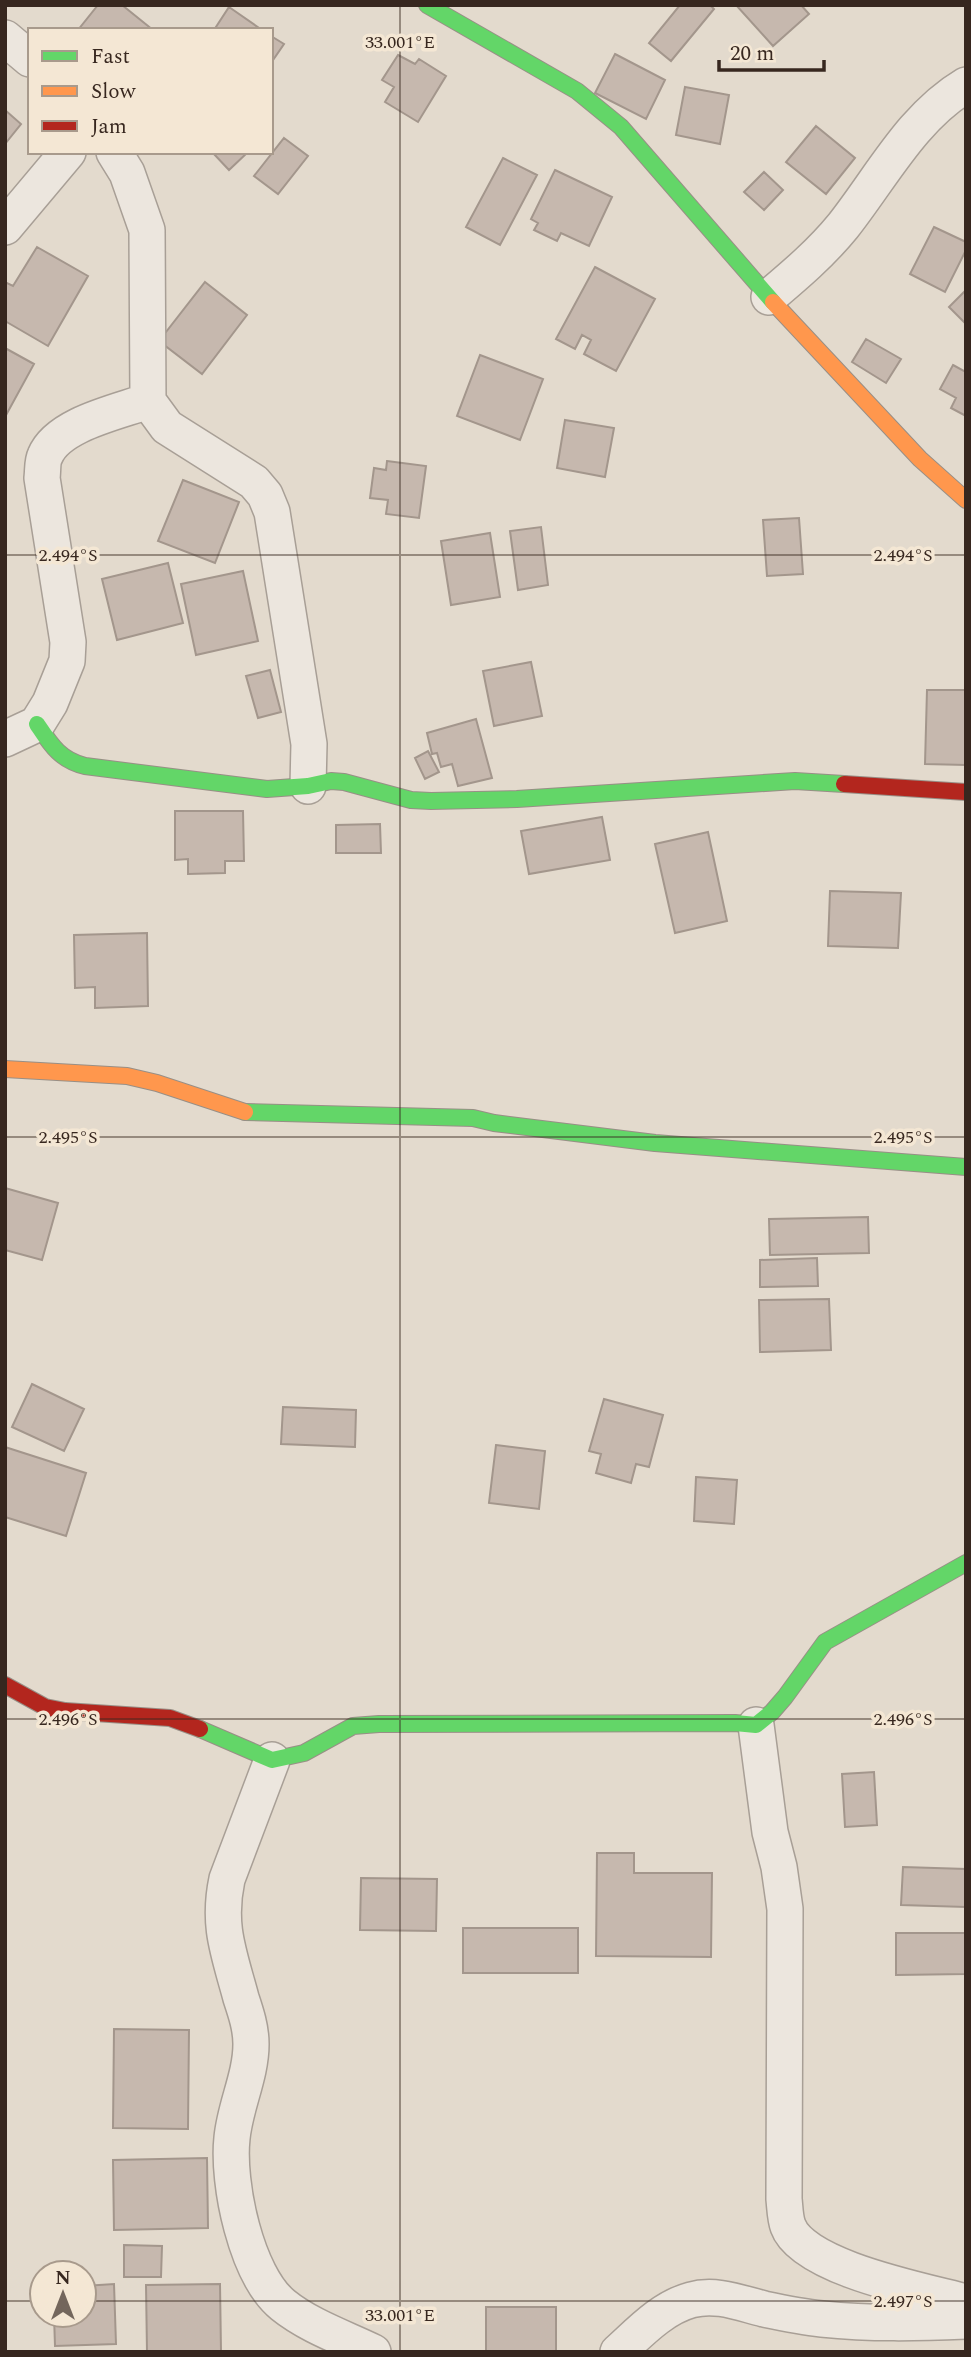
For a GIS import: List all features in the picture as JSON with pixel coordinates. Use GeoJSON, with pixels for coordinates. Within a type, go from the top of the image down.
{"type":"FeatureCollection","features":[{"type":"Feature","properties":{"kind":"street"},"geometry":{"type":"LineString","coordinates":[[427,5],[577,91],[621,127],[769,297],[920,459],[966,500]]}},
{"type":"Feature","properties":{"kind":"street"},"geometry":{"type":"LineString","coordinates":[[5,38],[28,57]]}},
{"type":"Feature","properties":{"kind":"street"},"geometry":{"type":"LineString","coordinates":[[769,297],[812,260],[842,228],[918,125],[948,95],[966,85]]}},
{"type":"Feature","properties":{"kind":"street"},"geometry":{"type":"LineString","coordinates":[[5,227],[66,154]]}},
{"type":"Feature","properties":{"kind":"street"},"geometry":{"type":"LineString","coordinates":[[115,154],[127,173],[147,230],[148,401],[167,427],[254,482],[265,495],[272,512],[309,744],[308,786]]}},
{"type":"Feature","properties":{"kind":"street"},"geometry":{"type":"LineString","coordinates":[[5,739],[37,724],[50,703],[67,661],[68,642],[43,478],[44,457],[55,439],[72,429],[148,401]]}},
{"type":"Feature","properties":{"kind":"street"},"geometry":{"type":"LineString","coordinates":[[37,724],[60,757],[69,762],[253,788],[344,782],[411,800],[431,802],[795,781],[966,792]]}},
{"type":"Feature","properties":{"kind":"street"},"geometry":{"type":"LineString","coordinates":[[5,1069],[127,1076],[245,1112],[473,1118],[655,1143],[966,1167]]}},
{"type":"Feature","properties":{"kind":"street"},"geometry":{"type":"LineString","coordinates":[[5,1685],[45,1707],[65,1711],[170,1718],[272,1760],[304,1753],[353,1726],[379,1724],[756,1725],[772,1713],[825,1642],[966,1563]]}},
{"type":"Feature","properties":{"kind":"street"},"geometry":{"type":"LineString","coordinates":[[756,1725],[770,1832],[779,1867],[785,1909],[784,2199],[788,2228],[800,2243],[821,2259],[847,2269],[966,2302]]}},
{"type":"Feature","properties":{"kind":"street"},"geometry":{"type":"LineString","coordinates":[[272,1760],[223,1898],[222,1922],[225,1940],[250,2027],[251,2044],[250,2062],[232,2136],[232,2176],[238,2213],[258,2273],[283,2305],[373,2352]]}},
{"type":"Feature","properties":{"kind":"street"},"geometry":{"type":"LineString","coordinates":[[618,2352],[665,2312],[692,2300],[717,2297],[819,2318],[888,2324],[966,2321]]}},
{"type":"Feature","properties":{"kind":"building"},"geometry":{"type":"Polygon","coordinates":[[[98,5],[122,5],[151,28],[80,28],[98,5]]]}},
{"type":"Feature","properties":{"kind":"building"},"geometry":{"type":"Polygon","coordinates":[[[680,5],[710,5],[714,9],[671,61],[649,43],[680,5]]]}},
{"type":"Feature","properties":{"kind":"building"},"geometry":{"type":"Polygon","coordinates":[[[736,5],[801,5],[809,14],[773,46],[736,5]]]}},
{"type":"Feature","properties":{"kind":"building"},"geometry":{"type":"Polygon","coordinates":[[[229,7],[259,28],[215,28],[229,7]]]}},
{"type":"Feature","properties":{"kind":"building"},"geometry":{"type":"Polygon","coordinates":[[[273,37],[284,44],[273,60],[273,37]]]}},
{"type":"Feature","properties":{"kind":"building"},"geometry":{"type":"Polygon","coordinates":[[[615,54],[665,80],[646,119],[595,93],[615,54]]]}},
{"type":"Feature","properties":{"kind":"building"},"geometry":{"type":"Polygon","coordinates":[[[398,55],[415,64],[419,59],[446,76],[418,122],[385,102],[394,87],[382,80],[398,55]]]}},
{"type":"Feature","properties":{"kind":"building"},"geometry":{"type":"Polygon","coordinates":[[[685,87],[729,95],[720,144],[676,135],[685,87]]]}},
{"type":"Feature","properties":{"kind":"building"},"geometry":{"type":"Polygon","coordinates":[[[5,110],[21,124],[5,144],[5,110]]]}},
{"type":"Feature","properties":{"kind":"building"},"geometry":{"type":"Polygon","coordinates":[[[816,126],[855,158],[826,194],[786,162],[816,126]]]}},
{"type":"Feature","properties":{"kind":"building"},"geometry":{"type":"Polygon","coordinates":[[[284,138],[308,156],[278,194],[254,176],[284,138]]]}},
{"type":"Feature","properties":{"kind":"building"},"geometry":{"type":"Polygon","coordinates":[[[214,154],[246,154],[229,170],[214,154]]]}},
{"type":"Feature","properties":{"kind":"building"},"geometry":{"type":"Polygon","coordinates":[[[503,158],[537,175],[500,245],[466,227],[503,158]]]}},
{"type":"Feature","properties":{"kind":"building"},"geometry":{"type":"Polygon","coordinates":[[[555,170],[612,197],[589,246],[561,233],[557,241],[534,230],[538,223],[531,219],[555,170]]]}},
{"type":"Feature","properties":{"kind":"building"},"geometry":{"type":"Polygon","coordinates":[[[764,172],[783,190],[764,210],[744,192],[764,172]]]}},
{"type":"Feature","properties":{"kind":"building"},"geometry":{"type":"Polygon","coordinates":[[[934,227],[966,242],[966,250],[945,292],[910,274],[934,227]]]}},
{"type":"Feature","properties":{"kind":"building"},"geometry":{"type":"Polygon","coordinates":[[[37,247],[88,276],[48,346],[5,321],[5,282],[13,286],[37,247]]]}},
{"type":"Feature","properties":{"kind":"building"},"geometry":{"type":"Polygon","coordinates":[[[595,267],[655,299],[616,371],[584,354],[591,340],[582,335],[575,349],[556,339],[595,267]]]}},
{"type":"Feature","properties":{"kind":"building"},"geometry":{"type":"Polygon","coordinates":[[[205,282],[247,315],[202,374],[159,341],[205,282]]]}},
{"type":"Feature","properties":{"kind":"building"},"geometry":{"type":"Polygon","coordinates":[[[966,290],[966,324],[949,307],[966,290]]]}},
{"type":"Feature","properties":{"kind":"building"},"geometry":{"type":"Polygon","coordinates":[[[866,339],[901,359],[886,383],[852,362],[866,339]]]}},
{"type":"Feature","properties":{"kind":"building"},"geometry":{"type":"Polygon","coordinates":[[[5,348],[34,364],[5,417],[5,348]]]}},
{"type":"Feature","properties":{"kind":"building"},"geometry":{"type":"Polygon","coordinates":[[[480,355],[543,379],[520,440],[457,416],[480,355]]]}},
{"type":"Feature","properties":{"kind":"building"},"geometry":{"type":"Polygon","coordinates":[[[953,365],[966,372],[966,416],[951,408],[956,398],[940,389],[953,365]]]}},
{"type":"Feature","properties":{"kind":"building"},"geometry":{"type":"Polygon","coordinates":[[[565,420],[614,428],[605,477],[557,468],[565,420]]]}},
{"type":"Feature","properties":{"kind":"building"},"geometry":{"type":"Polygon","coordinates":[[[387,461],[426,466],[419,518],[386,514],[388,500],[370,498],[374,468],[386,470],[387,461]]]}},
{"type":"Feature","properties":{"kind":"building"},"geometry":{"type":"Polygon","coordinates":[[[183,480],[239,502],[215,563],[158,541],[183,480]]]}},
{"type":"Feature","properties":{"kind":"building"},"geometry":{"type":"Polygon","coordinates":[[[799,518],[803,574],[767,576],[763,520],[799,518]]]}},
{"type":"Feature","properties":{"kind":"building"},"geometry":{"type":"Polygon","coordinates":[[[541,527],[548,585],[518,590],[510,531],[541,527]]]}},
{"type":"Feature","properties":{"kind":"building"},"geometry":{"type":"Polygon","coordinates":[[[490,533],[500,597],[451,605],[441,541],[490,533]]]}},
{"type":"Feature","properties":{"kind":"building"},"geometry":{"type":"Polygon","coordinates":[[[168,563],[183,623],[117,640],[102,579],[168,563]]]}},
{"type":"Feature","properties":{"kind":"building"},"geometry":{"type":"Polygon","coordinates":[[[243,571],[258,641],[196,655],[181,584],[243,571]]]}},
{"type":"Feature","properties":{"kind":"building"},"geometry":{"type":"Polygon","coordinates":[[[531,662],[542,716],[494,726],[483,671],[531,662]]]}},
{"type":"Feature","properties":{"kind":"building"},"geometry":{"type":"Polygon","coordinates":[[[270,670],[281,712],[258,718],[246,676],[270,670]]]}},
{"type":"Feature","properties":{"kind":"building"},"geometry":{"type":"Polygon","coordinates":[[[927,690],[966,690],[966,765],[925,764],[927,690]]]}},
{"type":"Feature","properties":{"kind":"building"},"geometry":{"type":"Polygon","coordinates":[[[476,719],[492,778],[458,786],[452,764],[441,767],[437,753],[432,754],[427,733],[476,719]]]}},
{"type":"Feature","properties":{"kind":"building"},"geometry":{"type":"Polygon","coordinates":[[[428,751],[439,772],[425,779],[415,758],[428,751]]]}},
{"type":"Feature","properties":{"kind":"building"},"geometry":{"type":"Polygon","coordinates":[[[175,811],[243,811],[244,861],[225,861],[225,873],[188,874],[188,859],[175,860],[175,811]]]}},
{"type":"Feature","properties":{"kind":"building"},"geometry":{"type":"Polygon","coordinates":[[[602,817],[610,860],[529,874],[521,831],[602,817]]]}},
{"type":"Feature","properties":{"kind":"building"},"geometry":{"type":"Polygon","coordinates":[[[380,824],[381,853],[336,853],[336,825],[380,824]]]}},
{"type":"Feature","properties":{"kind":"building"},"geometry":{"type":"Polygon","coordinates":[[[708,832],[727,921],[675,933],[655,844],[708,832]]]}},
{"type":"Feature","properties":{"kind":"building"},"geometry":{"type":"Polygon","coordinates":[[[830,891],[901,893],[898,948],[828,946],[830,891]]]}},
{"type":"Feature","properties":{"kind":"building"},"geometry":{"type":"Polygon","coordinates":[[[147,933],[148,1006],[95,1008],[95,987],[75,988],[74,935],[147,933]]]}},
{"type":"Feature","properties":{"kind":"building"},"geometry":{"type":"Polygon","coordinates":[[[5,1188],[58,1203],[42,1260],[5,1250],[5,1188]]]}},
{"type":"Feature","properties":{"kind":"building"},"geometry":{"type":"Polygon","coordinates":[[[868,1217],[869,1253],[770,1255],[769,1219],[868,1217]]]}},
{"type":"Feature","properties":{"kind":"building"},"geometry":{"type":"Polygon","coordinates":[[[817,1258],[818,1286],[760,1287],[760,1260],[817,1258]]]}},
{"type":"Feature","properties":{"kind":"building"},"geometry":{"type":"Polygon","coordinates":[[[829,1299],[831,1350],[760,1352],[759,1300],[829,1299]]]}},
{"type":"Feature","properties":{"kind":"building"},"geometry":{"type":"Polygon","coordinates":[[[32,1384],[84,1409],[64,1451],[12,1427],[32,1384]]]}},
{"type":"Feature","properties":{"kind":"building"},"geometry":{"type":"Polygon","coordinates":[[[604,1399],[663,1415],[649,1467],[636,1464],[631,1483],[596,1473],[601,1454],[589,1451],[604,1399]]]}},
{"type":"Feature","properties":{"kind":"building"},"geometry":{"type":"Polygon","coordinates":[[[283,1407],[356,1410],[355,1447],[281,1444],[283,1407]]]}},
{"type":"Feature","properties":{"kind":"building"},"geometry":{"type":"Polygon","coordinates":[[[496,1445],[545,1451],[539,1509],[489,1503],[496,1445]]]}},
{"type":"Feature","properties":{"kind":"building"},"geometry":{"type":"Polygon","coordinates":[[[5,1447],[86,1473],[66,1536],[5,1517],[5,1447]]]}},
{"type":"Feature","properties":{"kind":"building"},"geometry":{"type":"Polygon","coordinates":[[[696,1477],[737,1480],[734,1524],[694,1521],[696,1477]]]}},
{"type":"Feature","properties":{"kind":"building"},"geometry":{"type":"Polygon","coordinates":[[[874,1772],[877,1825],[845,1827],[842,1774],[874,1772]]]}},
{"type":"Feature","properties":{"kind":"building"},"geometry":{"type":"Polygon","coordinates":[[[597,1853],[634,1853],[634,1873],[712,1873],[711,1957],[596,1956],[597,1853]]]}},
{"type":"Feature","properties":{"kind":"building"},"geometry":{"type":"Polygon","coordinates":[[[903,1867],[966,1869],[966,1907],[901,1905],[903,1867]]]}},
{"type":"Feature","properties":{"kind":"building"},"geometry":{"type":"Polygon","coordinates":[[[361,1878],[437,1879],[436,1931],[360,1930],[361,1878]]]}},
{"type":"Feature","properties":{"kind":"building"},"geometry":{"type":"Polygon","coordinates":[[[463,1928],[578,1928],[578,1973],[463,1973],[463,1928]]]}},
{"type":"Feature","properties":{"kind":"building"},"geometry":{"type":"Polygon","coordinates":[[[896,1933],[966,1933],[966,1974],[896,1975],[896,1933]]]}},
{"type":"Feature","properties":{"kind":"building"},"geometry":{"type":"Polygon","coordinates":[[[114,2029],[189,2030],[188,2129],[113,2128],[114,2029]]]}},
{"type":"Feature","properties":{"kind":"building"},"geometry":{"type":"Polygon","coordinates":[[[207,2158],[208,2228],[114,2230],[113,2160],[207,2158]]]}},
{"type":"Feature","properties":{"kind":"building"},"geometry":{"type":"Polygon","coordinates":[[[124,2245],[162,2246],[161,2277],[124,2277],[124,2245]]]}},
{"type":"Feature","properties":{"kind":"building"},"geometry":{"type":"Polygon","coordinates":[[[114,2284],[116,2344],[55,2346],[54,2329],[98,2329],[98,2285],[114,2284]]]}},
{"type":"Feature","properties":{"kind":"building"},"geometry":{"type":"Polygon","coordinates":[[[220,2284],[221,2352],[147,2352],[146,2285],[220,2284]]]}},
{"type":"Feature","properties":{"kind":"building"},"geometry":{"type":"Polygon","coordinates":[[[486,2307],[556,2307],[556,2352],[486,2352],[486,2307]]]}},
{"type":"Feature","properties":{"kind":"traffic: fast"},"geometry":{"type":"LineString","coordinates":[[427,5],[577,91],[621,127],[773,302]]}},
{"type":"Feature","properties":{"kind":"traffic: fast"},"geometry":{"type":"LineString","coordinates":[[37,724],[63,756],[85,766],[267,789],[308,786],[331,781],[344,782],[411,800],[517,799],[795,781],[844,784]]}},
{"type":"Feature","properties":{"kind":"traffic: fast"},"geometry":{"type":"LineString","coordinates":[[245,1112],[473,1118],[655,1143],[966,1167]]}},
{"type":"Feature","properties":{"kind":"traffic: fast"},"geometry":{"type":"LineString","coordinates":[[200,1729],[272,1760],[304,1753],[353,1726],[379,1724],[756,1725],[785,1697],[825,1642],[966,1563]]}},
{"type":"Feature","properties":{"kind":"traffic: slow"},"geometry":{"type":"LineString","coordinates":[[773,302],[920,459],[966,500]]}},
{"type":"Feature","properties":{"kind":"traffic: slow"},"geometry":{"type":"LineString","coordinates":[[5,1069],[127,1076],[245,1112]]}},
{"type":"Feature","properties":{"kind":"traffic: jam"},"geometry":{"type":"LineString","coordinates":[[844,784],[966,792]]}},
{"type":"Feature","properties":{"kind":"traffic: jam"},"geometry":{"type":"LineString","coordinates":[[5,1685],[45,1707],[65,1711],[170,1718],[200,1729]]}}]}
